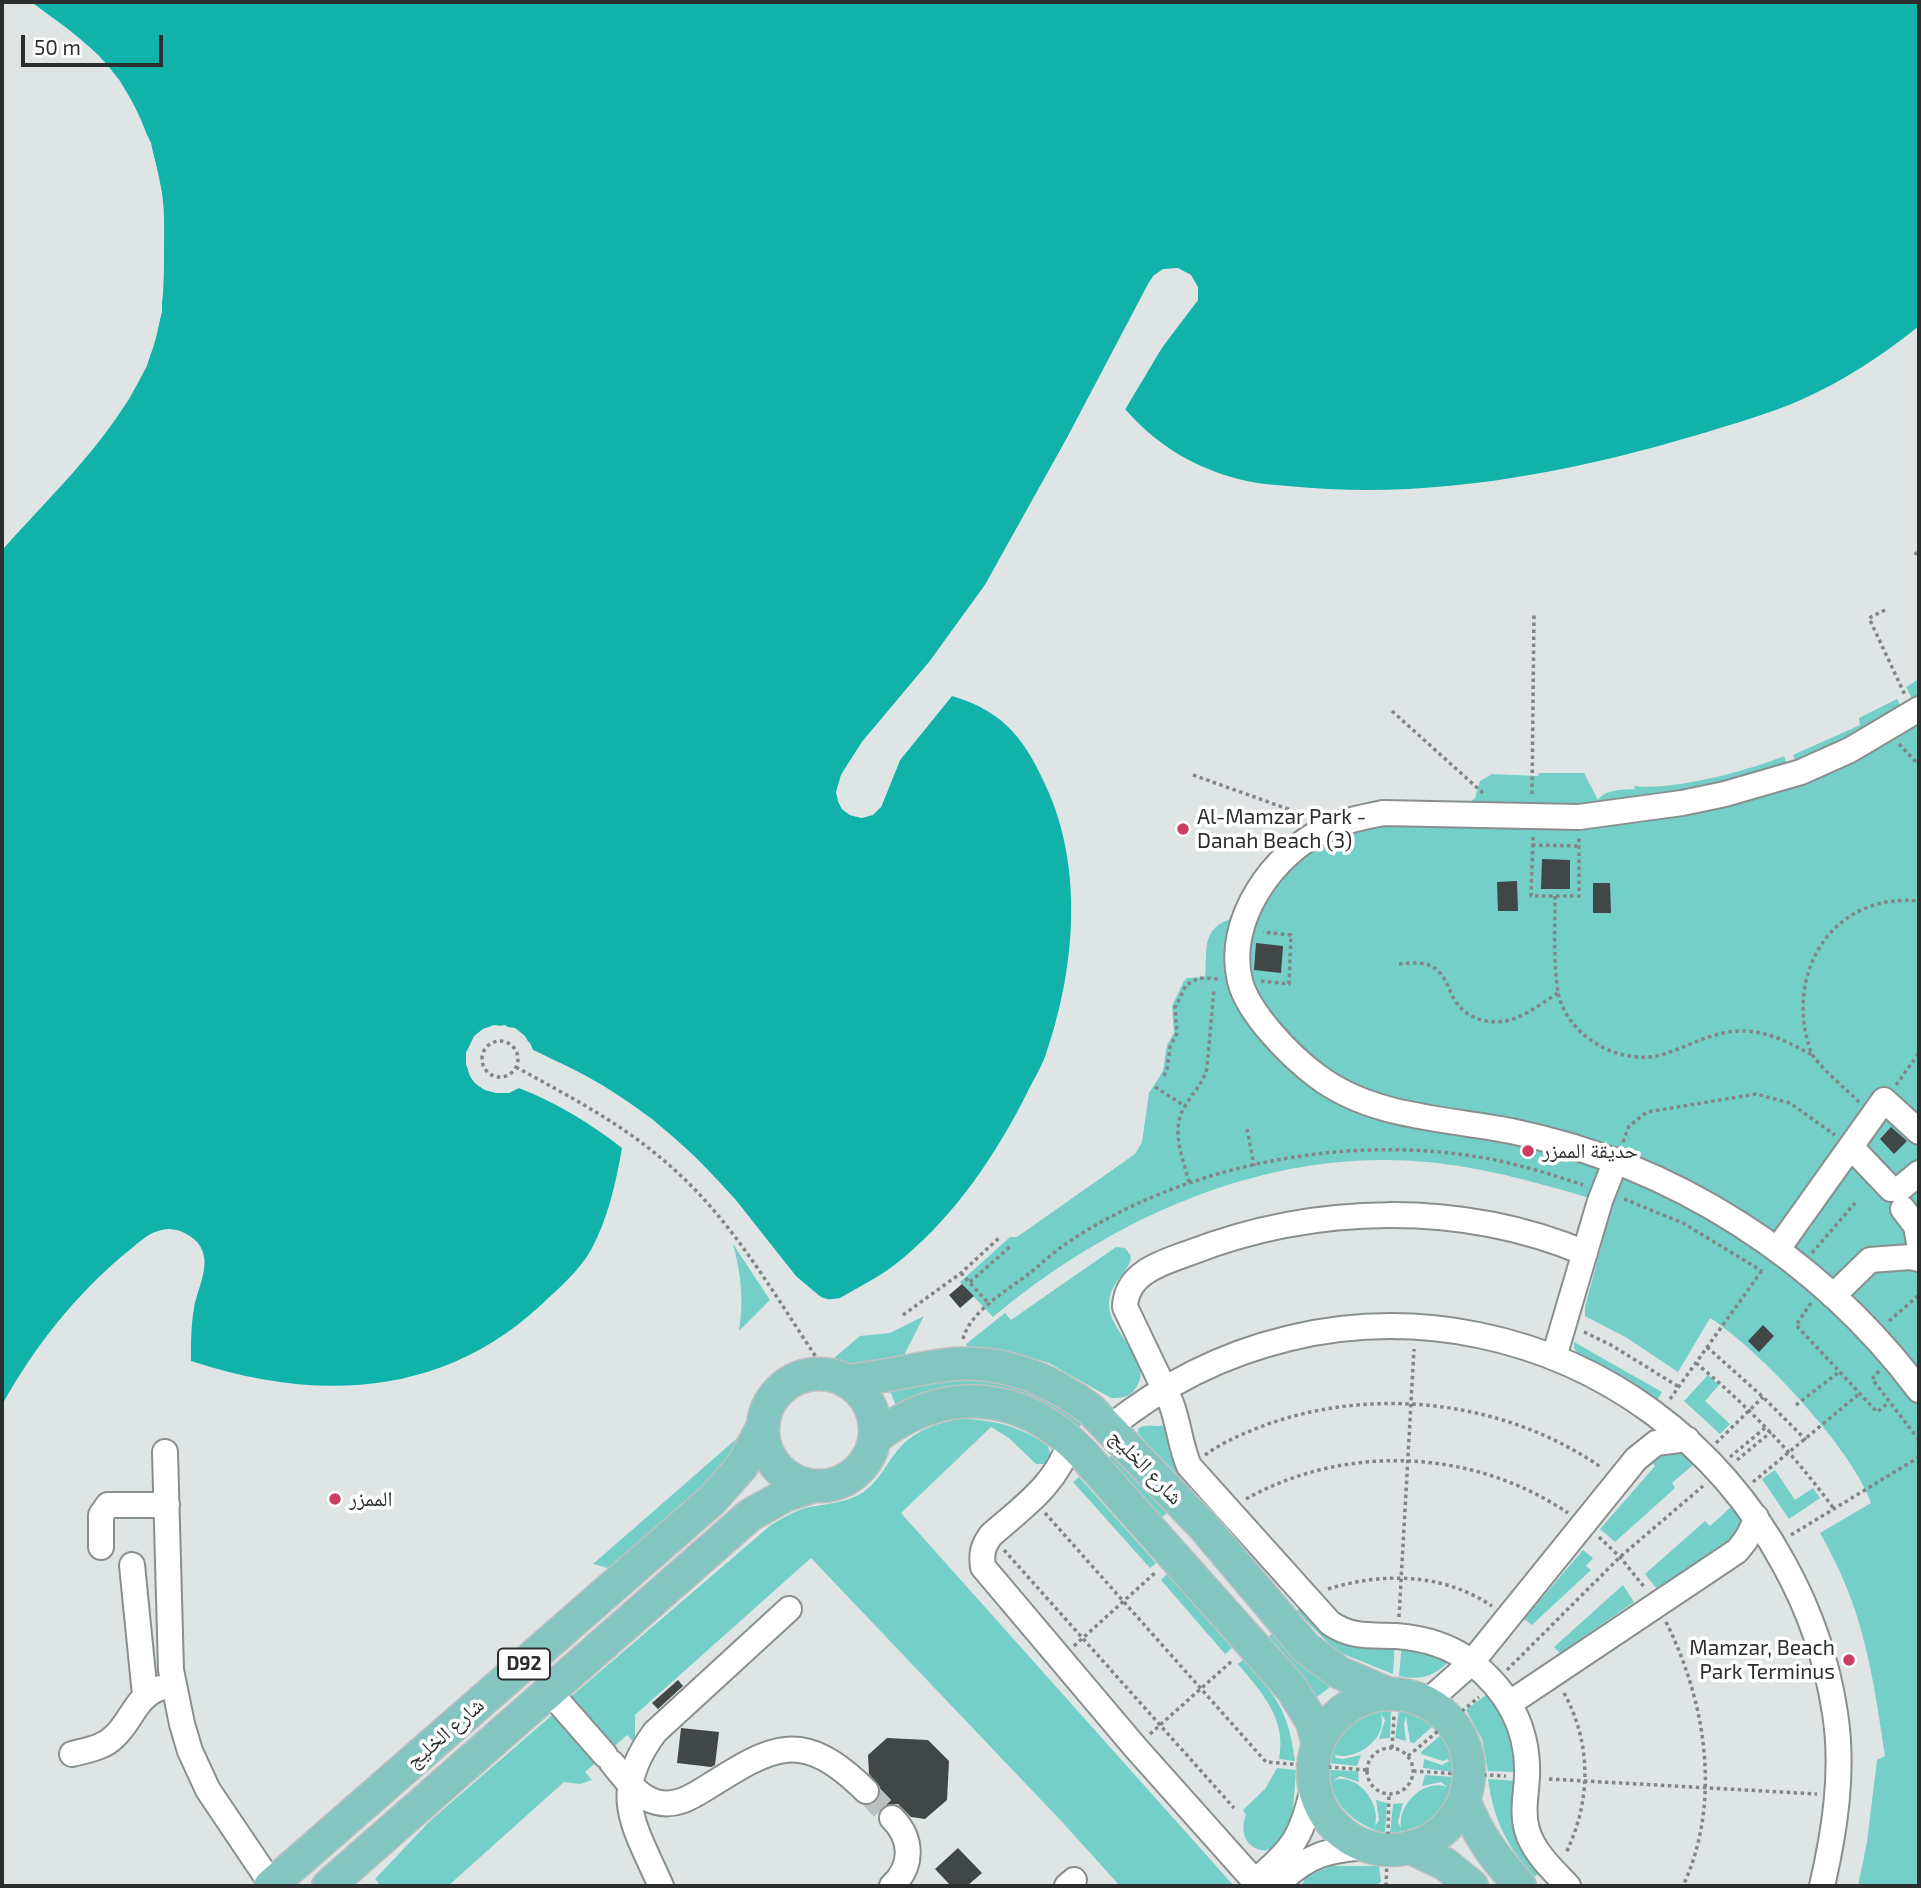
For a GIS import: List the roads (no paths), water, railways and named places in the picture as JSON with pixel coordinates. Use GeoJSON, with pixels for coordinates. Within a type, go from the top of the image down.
{"type":"FeatureCollection","features":[{"type":"Feature","properties":{"kind":"main road","name":"شارع الخليج"},"geometry":{"type":"LineString","coordinates":[[836,1378],[890,1376],[955,1364],[1003,1367],[1049,1382],[1090,1409],[1109,1428],[1204,1527],[1306,1648],[1340,1674],[1392,1694],[1411,1697],[1438,1712]]}},
{"type":"Feature","properties":{"kind":"main road"},"geometry":{"type":"LineString","coordinates":[[812,1375],[836,1378],[866,1399],[875,1424],[875,1438],[864,1464],[854,1474],[835,1484],[814,1486],[787,1477],[768,1456],[762,1428],[768,1406],[783,1387],[796,1379],[812,1375]]}},
{"type":"Feature","properties":{"kind":"main road","name":"شارع الخليج"},"geometry":{"type":"LineString","coordinates":[[875,1438],[912,1413],[934,1405],[979,1401],[1002,1404],[1023,1411],[1044,1421],[1077,1447],[1252,1643],[1303,1705],[1312,1722],[1319,1801],[1333,1824],[1354,1840],[1389,1848]]}},
{"type":"Feature","properties":{"kind":"main road","name":"شارع الخليج"},"geometry":{"type":"LineString","coordinates":[[271,1885],[712,1500],[742,1466],[762,1428]]}},
{"type":"Feature","properties":{"kind":"main road"},"geometry":{"type":"LineString","coordinates":[[1077,1447],[1109,1428]]}},
{"type":"Feature","properties":{"kind":"main road","name":"شارع الخليج"},"geometry":{"type":"LineString","coordinates":[[328,1886],[750,1515],[786,1495],[814,1486]]}},
{"type":"Feature","properties":{"kind":"main road"},"geometry":{"type":"LineString","coordinates":[[1315,1765],[1326,1728],[1346,1709],[1371,1697],[1392,1694]]}},
{"type":"Feature","properties":{"kind":"main road"},"geometry":{"type":"LineString","coordinates":[[1389,1848],[1427,1841],[1443,1830],[1455,1816],[1466,1787],[1468,1758],[1461,1738],[1438,1712]]}},
{"type":"Feature","properties":{"kind":"main road"},"geometry":{"type":"LineString","coordinates":[[1466,1787],[1478,1833],[1520,1886]]}},
{"type":"Feature","properties":{"kind":"main road"},"geometry":{"type":"LineString","coordinates":[[1389,1848],[1445,1864],[1472,1886]]}},
{"type":"Feature","properties":{"kind":"street"},"geometry":{"type":"LineString","coordinates":[[1915,1377],[1827,1291],[1777,1250],[1695,1198],[1616,1160],[1536,1137],[1399,1112],[1356,1098],[1318,1077],[1260,1021],[1251,1007],[1240,980],[1239,943],[1252,904],[1268,877],[1300,844],[1354,818],[1383,813],[1579,817],[1682,803],[1768,783],[1801,772],[1850,750],[1916,711]]}},
{"type":"Feature","properties":{"kind":"street"},"geometry":{"type":"LineString","coordinates":[[1777,1250],[1879,1108],[1919,1132]]}},
{"type":"Feature","properties":{"kind":"street"},"geometry":{"type":"LineString","coordinates":[[1850,1147],[1891,1189],[1901,1188],[1919,1173]]}},
{"type":"Feature","properties":{"kind":"street"},"geometry":{"type":"LineString","coordinates":[[1554,1357],[1600,1201],[1616,1160]]}},
{"type":"Feature","properties":{"kind":"street"},"geometry":{"type":"LineString","coordinates":[[1903,1209],[1916,1226],[1919,1242]]}},
{"type":"Feature","properties":{"kind":"street"},"geometry":{"type":"LineString","coordinates":[[1561,1879],[1534,1847],[1527,1832],[1524,1816],[1527,1778],[1524,1740],[1510,1703],[1472,1662],[1444,1645],[1398,1636],[1361,1635],[1340,1630],[1330,1623],[1189,1466],[1165,1388],[1125,1307],[1130,1286],[1137,1277],[1168,1261],[1204,1247],[1266,1229],[1317,1220],[1394,1215],[1433,1217],[1510,1228],[1547,1237],[1586,1253]]}},
{"type":"Feature","properties":{"kind":"street"},"geometry":{"type":"LineString","coordinates":[[1827,1291],[1870,1259],[1919,1259]]}},
{"type":"Feature","properties":{"kind":"street"},"geometry":{"type":"LineString","coordinates":[[1109,1428],[1165,1388],[1202,1368],[1243,1351],[1285,1338],[1372,1326],[1415,1326],[1463,1331],[1498,1339],[1554,1357],[1592,1374],[1658,1416],[1696,1447],[1756,1517],[1774,1545],[1813,1624],[1836,1714],[1837,1796],[1832,1844],[1822,1886]]}},
{"type":"Feature","properties":{"kind":"street"},"geometry":{"type":"LineString","coordinates":[[1438,1712],[1472,1662],[1645,1450],[1656,1443],[1696,1447]]}},
{"type":"Feature","properties":{"kind":"street"},"geometry":{"type":"LineString","coordinates":[[1077,1447],[1051,1481],[991,1535],[984,1544],[981,1555],[983,1567],[1135,1747],[1263,1885]]}},
{"type":"Feature","properties":{"kind":"street"},"geometry":{"type":"LineString","coordinates":[[165,1452],[170,1640],[181,1724],[198,1771],[219,1809],[271,1885]]}},
{"type":"Feature","properties":{"kind":"street"},"geometry":{"type":"LineString","coordinates":[[102,1547],[101,1515],[108,1505],[167,1505]]}},
{"type":"Feature","properties":{"kind":"street"},"geometry":{"type":"LineString","coordinates":[[1510,1703],[1737,1551],[1754,1528],[1756,1517]]}},
{"type":"Feature","properties":{"kind":"street"},"geometry":{"type":"LineString","coordinates":[[132,1565],[145,1695]]}},
{"type":"Feature","properties":{"kind":"street"},"geometry":{"type":"LineString","coordinates":[[661,1886],[633,1822],[629,1783],[655,1732],[789,1609]]}},
{"type":"Feature","properties":{"kind":"street"},"geometry":{"type":"LineString","coordinates":[[72,1754],[111,1740],[145,1695],[174,1684]]}},
{"type":"Feature","properties":{"kind":"street"},"geometry":{"type":"LineString","coordinates":[[550,1691],[629,1783],[655,1802],[670,1804],[685,1801],[750,1760],[777,1751],[792,1750],[814,1754],[835,1763],[866,1791]]}},
{"type":"Feature","properties":{"kind":"street"},"geometry":{"type":"LineString","coordinates":[[1263,1885],[1292,1847],[1306,1819],[1315,1765]]}},
{"type":"Feature","properties":{"kind":"street"},"geometry":{"type":"LineString","coordinates":[[892,1818],[905,1836],[909,1856],[902,1875],[892,1886]]}},
{"type":"Feature","properties":{"kind":"street"},"geometry":{"type":"LineString","coordinates":[[1263,1885],[1302,1862],[1336,1849],[1389,1848]]}},
{"type":"Feature","properties":{"kind":"tunnel"},"geometry":{"type":"LineString","coordinates":[[866,1791],[892,1818]]}},
{"type":"Feature","properties":{"kind":"place","name":"Al-Mamzar Park - Danah Beach (3)"},"geometry":{"type":"Point","coordinates":[1183,829]}},
{"type":"Feature","properties":{"kind":"place","name":"حديقة الممزر"},"geometry":{"type":"Point","coordinates":[1528,1151]}},
{"type":"Feature","properties":{"kind":"place","name":"الممزر"},"geometry":{"type":"Point","coordinates":[335,1499]}},
{"type":"Feature","properties":{"kind":"place","name":"Mamzar, Beach Park Terminus"},"geometry":{"type":"Point","coordinates":[1849,1660]}}]}
